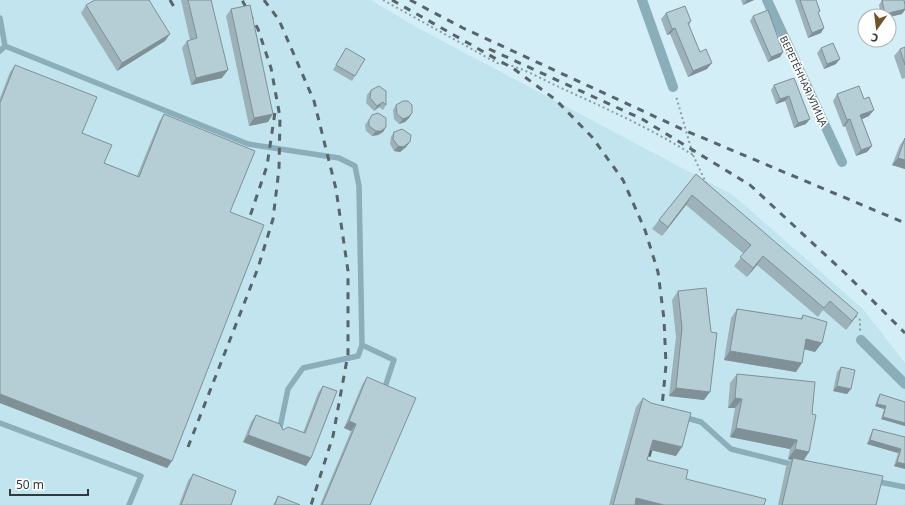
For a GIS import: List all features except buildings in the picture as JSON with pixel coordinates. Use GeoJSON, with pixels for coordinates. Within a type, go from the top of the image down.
{"type":"FeatureCollection","features":[{"type":"Feature","properties":{"kind":"street"},"geometry":{"type":"LineString","coordinates":[[642,0],[673,87]]}},
{"type":"Feature","properties":{"kind":"street","name":"ВЕРЕТЁННАЯ УЛИЦА"},"geometry":{"type":"LineString","coordinates":[[767,0],[842,162]]}},
{"type":"Feature","properties":{"kind":"street"},"geometry":{"type":"LineString","coordinates":[[860,340],[905,384]]}},
{"type":"Feature","properties":{"kind":"lane"},"geometry":{"type":"LineString","coordinates":[[0,18],[5,46]]}},
{"type":"Feature","properties":{"kind":"lane"},"geometry":{"type":"LineString","coordinates":[[0,51],[5,46]]}},
{"type":"Feature","properties":{"kind":"lane"},"geometry":{"type":"LineString","coordinates":[[5,46],[248,144],[339,158],[355,166],[359,186],[362,345],[358,356],[302,368],[288,389],[279,433]]}},
{"type":"Feature","properties":{"kind":"lane"},"geometry":{"type":"LineString","coordinates":[[362,345],[394,360],[384,390]]}},
{"type":"Feature","properties":{"kind":"lane"},"geometry":{"type":"LineString","coordinates":[[675,415],[701,422],[731,450],[802,466]]}},
{"type":"Feature","properties":{"kind":"lane"},"geometry":{"type":"LineString","coordinates":[[0,423],[141,476],[129,505]]}},
{"type":"Feature","properties":{"kind":"lane"},"geometry":{"type":"LineString","coordinates":[[868,480],[905,487]]}},
{"type":"Feature","properties":{"kind":"path"},"geometry":{"type":"LineString","coordinates":[[383,0],[497,63],[515,67],[616,112],[660,134],[693,155]]}},
{"type":"Feature","properties":{"kind":"path"},"geometry":{"type":"LineString","coordinates":[[673,87],[693,155],[707,186]]}},
{"type":"Feature","properties":{"kind":"path"},"geometry":{"type":"LineString","coordinates":[[854,315],[860,320],[860,340]]}},
{"type":"Feature","properties":{"kind":"shaded area"},"geometry":{"type":"Polygon","coordinates":[[[0,0],[371,0],[418,28],[733,195],[863,309],[905,363],[905,505],[0,505],[0,0]]]}},
{"type":"Feature","properties":{"kind":"railway"},"geometry":{"type":"LineString","coordinates":[[170,0],[174,7]]}},
{"type":"Feature","properties":{"kind":"railway"},"geometry":{"type":"LineString","coordinates":[[188,447],[258,268],[273,219],[279,169],[280,117],[271,68],[258,29],[242,0]]}},
{"type":"Feature","properties":{"kind":"railway"},"geometry":{"type":"LineString","coordinates":[[264,0],[279,20],[314,101],[336,189],[348,271],[348,354],[333,436],[311,505]]}},
{"type":"Feature","properties":{"kind":"railway"},"geometry":{"type":"LineString","coordinates":[[392,0],[514,69],[556,100],[592,137],[623,180],[645,230],[658,272],[664,319],[666,365],[661,417]]}},
{"type":"Feature","properties":{"kind":"railway"},"geometry":{"type":"LineString","coordinates":[[410,0],[463,28],[684,130],[905,223]]}},
{"type":"Feature","properties":{"kind":"railway"},"geometry":{"type":"LineString","coordinates":[[489,49],[642,119],[750,185],[846,274],[905,333]]}},
{"type":"Feature","properties":{"kind":"railway"},"geometry":{"type":"LineString","coordinates":[[246,228],[267,166],[275,112]]}},
{"type":"Feature","properties":{"kind":"railway"},"geometry":{"type":"LineString","coordinates":[[645,470],[654,440]]}}]}
